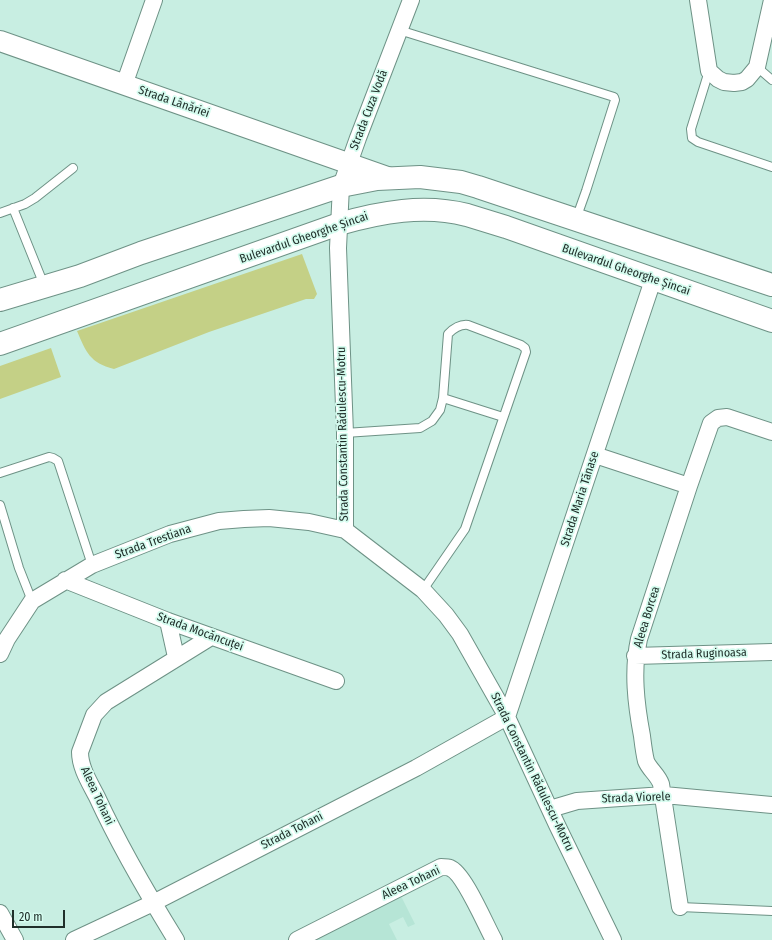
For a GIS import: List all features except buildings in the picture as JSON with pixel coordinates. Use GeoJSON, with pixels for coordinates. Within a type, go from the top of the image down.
{"type":"FeatureCollection","features":[{"type":"Feature","properties":{"kind":"main road"},"geometry":{"type":"LineString","coordinates":[[0,300],[45,287],[341,186],[377,179],[420,177],[461,182],[772,285]]}},
{"type":"Feature","properties":{"kind":"main road","name":"Bulevardul Gheorghe Șincai"},"geometry":{"type":"LineString","coordinates":[[0,344],[339,224],[372,215],[422,210],[466,215],[506,227],[772,321]]}},
{"type":"Feature","properties":{"kind":"street"},"geometry":{"type":"LineString","coordinates":[[124,85],[154,0]]}},
{"type":"Feature","properties":{"kind":"street","name":"Strada Cuza Vodă"},"geometry":{"type":"LineString","coordinates":[[339,224],[341,186],[411,0]]}},
{"type":"Feature","properties":{"kind":"street"},"geometry":{"type":"LineString","coordinates":[[698,0],[709,70],[718,79],[724,82],[734,83],[747,80],[757,67],[772,0]]}},
{"type":"Feature","properties":{"kind":"street","name":"Strada Lânăriei"},"geometry":{"type":"LineString","coordinates":[[0,41],[349,163]]}},
{"type":"Feature","properties":{"kind":"street"},"geometry":{"type":"LineString","coordinates":[[349,163],[390,178]]}},
{"type":"Feature","properties":{"kind":"street","name":"Strada Constantin Rădulescu-Motru"},"geometry":{"type":"LineString","coordinates":[[339,224],[338,248],[345,432],[345,530],[423,590],[446,615],[460,634],[507,717],[614,940]]}},
{"type":"Feature","properties":{"kind":"street","name":"Strada Maria Tănase"},"geometry":{"type":"LineString","coordinates":[[507,717],[653,280]]}},
{"type":"Feature","properties":{"kind":"street","name":"Aleea Borcea"},"geometry":{"type":"LineString","coordinates":[[680,906],[664,795],[659,779],[649,766],[645,757],[638,715],[635,656],[639,639],[711,423],[718,418],[727,417],[772,432]]}},
{"type":"Feature","properties":{"kind":"street"},"geometry":{"type":"LineString","coordinates":[[595,455],[689,486]]}},
{"type":"Feature","properties":{"kind":"street","name":"Strada Trestiana"},"geometry":{"type":"LineString","coordinates":[[0,654],[7,639],[32,601],[92,564],[170,534],[218,521],[269,518],[309,522],[345,530]]}},
{"type":"Feature","properties":{"kind":"street","name":"Strada Mocăncuței"},"geometry":{"type":"LineString","coordinates":[[65,580],[168,621],[336,682]]}},
{"type":"Feature","properties":{"kind":"street"},"geometry":{"type":"LineString","coordinates":[[168,621],[176,657]]}},
{"type":"Feature","properties":{"kind":"street","name":"Aleea Tohani"},"geometry":{"type":"LineString","coordinates":[[176,940],[116,838],[85,772],[80,757],[80,752],[94,715],[106,702],[176,657],[211,637]]}},
{"type":"Feature","properties":{"kind":"street","name":"Strada Ruginoasa"},"geometry":{"type":"LineString","coordinates":[[635,656],[772,652]]}},
{"type":"Feature","properties":{"kind":"street","name":"Strada Tohani"},"geometry":{"type":"LineString","coordinates":[[74,940],[153,902],[416,768],[507,717]]}},
{"type":"Feature","properties":{"kind":"street","name":"Strada Viorele"},"geometry":{"type":"LineString","coordinates":[[550,809],[577,801],[664,795],[772,805]]}},
{"type":"Feature","properties":{"kind":"street","name":"Aleea Tohani"},"geometry":{"type":"LineString","coordinates":[[297,940],[441,867],[451,868],[460,876],[494,940]]}},
{"type":"Feature","properties":{"kind":"street"},"geometry":{"type":"LineString","coordinates":[[0,913],[15,940]]}},
{"type":"Feature","properties":{"kind":"lane"},"geometry":{"type":"LineString","coordinates":[[400,30],[614,97],[615,100],[576,219]]}},
{"type":"Feature","properties":{"kind":"lane"},"geometry":{"type":"LineString","coordinates":[[757,67],[772,80]]}},
{"type":"Feature","properties":{"kind":"lane"},"geometry":{"type":"LineString","coordinates":[[709,70],[691,129],[692,138],[698,142],[772,167]]}},
{"type":"Feature","properties":{"kind":"lane"},"geometry":{"type":"LineString","coordinates":[[0,213],[35,198],[73,168]]}},
{"type":"Feature","properties":{"kind":"lane"},"geometry":{"type":"LineString","coordinates":[[14,208],[45,287]]}},
{"type":"Feature","properties":{"kind":"lane"},"geometry":{"type":"LineString","coordinates":[[345,432],[420,428],[427,425],[436,417],[440,410],[443,398],[448,334],[462,325],[468,325],[521,345],[525,349],[526,352],[465,528],[423,590]]}},
{"type":"Feature","properties":{"kind":"lane"},"geometry":{"type":"LineString","coordinates":[[443,398],[503,417]]}},
{"type":"Feature","properties":{"kind":"lane"},"geometry":{"type":"LineString","coordinates":[[0,473],[49,458],[53,458],[58,461],[92,564]]}},
{"type":"Feature","properties":{"kind":"lane"},"geometry":{"type":"LineString","coordinates":[[0,505],[19,568],[32,601]]}},
{"type":"Feature","properties":{"kind":"lane"},"geometry":{"type":"LineString","coordinates":[[680,906],[772,911]]}},
{"type":"Feature","properties":{"kind":"shaded area"},"geometry":{"type":"Polygon","coordinates":[[[400,894],[415,924],[408,927],[403,917],[389,924],[397,940],[309,940],[400,894]]]}},
{"type":"Feature","properties":{"kind":"green space"},"geometry":{"type":"Polygon","coordinates":[[[302,254],[317,294],[314,299],[306,299],[209,332],[114,369],[106,367],[90,356],[86,351],[77,331],[302,254]]]}},
{"type":"Feature","properties":{"kind":"green space"},"geometry":{"type":"Polygon","coordinates":[[[51,348],[61,377],[0,399],[0,366],[51,348]]]}}]}
